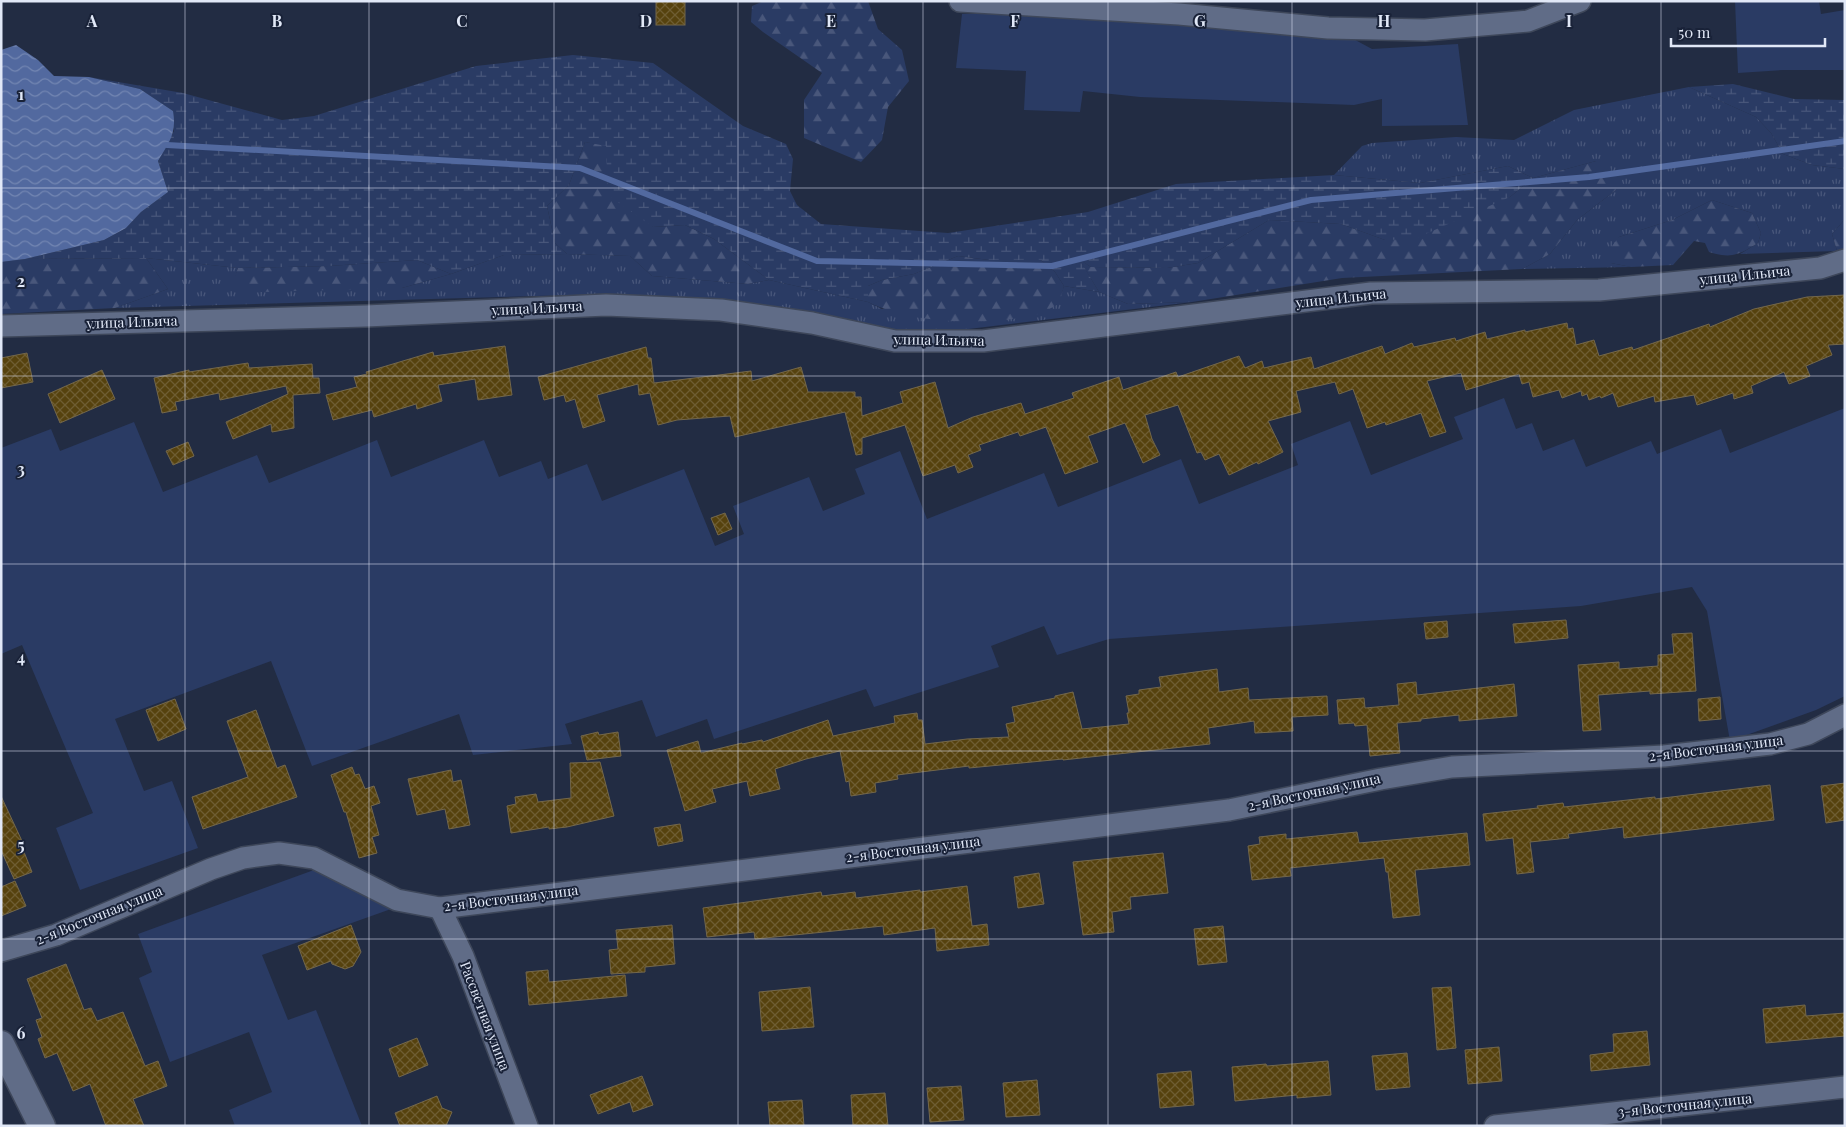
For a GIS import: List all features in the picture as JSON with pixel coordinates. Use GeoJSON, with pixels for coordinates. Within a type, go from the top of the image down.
{"type":"FeatureCollection","features":[{"type":"Feature","properties":{"kind":"street"},"geometry":{"type":"LineString","coordinates":[[960,1],[1179,14],[1328,28],[1425,30],[1528,21],[1580,1]]}},
{"type":"Feature","properties":{"kind":"street","name":"улица Ильича"},"geometry":{"type":"LineString","coordinates":[[1,326],[366,316],[606,305],[721,310],[812,323],[895,341],[983,341],[1371,293],[1599,290],[1820,268],[1845,260]]}},
{"type":"Feature","properties":{"kind":"street","name":"2-я Восточная улица"},"geometry":{"type":"LineString","coordinates":[[1,951],[56,935],[211,869],[243,858],[279,853],[314,858],[397,900],[440,908],[1229,810],[1380,778],[1452,766],[1664,756],[1770,744],[1808,734],[1845,715]]}},
{"type":"Feature","properties":{"kind":"street","name":"Рассветная улица"},"geometry":{"type":"LineString","coordinates":[[440,908],[463,956],[527,1126]]}},
{"type":"Feature","properties":{"kind":"street"},"geometry":{"type":"LineString","coordinates":[[1,1044],[42,1126]]}},
{"type":"Feature","properties":{"kind":"street","name":"3-я Восточная улица"},"geometry":{"type":"LineString","coordinates":[[1495,1126],[1845,1087]]}},
{"type":"Feature","properties":{"kind":"green space"},"geometry":{"type":"Polygon","coordinates":[[[764,1],[868,1],[878,29],[902,50],[909,81],[888,107],[882,140],[861,162],[804,138],[804,100],[822,73],[751,22],[752,6],[764,1]]]}},
{"type":"Feature","properties":{"kind":"green space"},"geometry":{"type":"Polygon","coordinates":[[[1735,1],[1819,1],[1821,14],[1845,10],[1845,70],[1783,70],[1738,73],[1735,1]]]}},
{"type":"Feature","properties":{"kind":"green space"},"geometry":{"type":"Polygon","coordinates":[[[962,14],[1176,14],[1346,35],[1372,49],[1458,44],[1468,125],[1382,126],[1382,99],[1354,105],[1140,97],[1083,91],[1080,112],[1024,110],[1026,71],[956,68],[962,14]]]}},
{"type":"Feature","properties":{"kind":"green space"},"geometry":{"type":"Polygon","coordinates":[[[573,55],[653,63],[743,126],[786,144],[793,159],[790,191],[797,205],[821,224],[948,233],[1088,212],[1176,184],[1334,175],[1420,183],[1508,166],[1533,178],[1510,197],[1414,239],[1385,240],[1341,224],[1269,220],[1198,263],[1167,268],[1091,267],[1080,260],[1099,292],[1064,286],[1055,272],[1041,260],[989,260],[958,256],[914,274],[882,280],[868,286],[868,302],[769,280],[714,239],[685,225],[653,227],[608,195],[606,146],[585,142],[569,185],[547,206],[555,243],[567,254],[504,255],[451,274],[417,260],[329,266],[238,268],[146,258],[25,259],[104,240],[126,228],[141,212],[168,192],[158,161],[174,131],[173,111],[140,89],[89,77],[183,93],[282,120],[314,116],[476,66],[573,55]]]}},
{"type":"Feature","properties":{"kind":"green space"},"geometry":{"type":"Polygon","coordinates":[[[1733,84],[1794,99],[1845,100],[1845,169],[1812,165],[1783,154],[1771,133],[1756,117],[1689,87],[1733,84]]]}},
{"type":"Feature","properties":{"kind":"green space"},"geometry":{"type":"Polygon","coordinates":[[[1689,87],[1756,117],[1771,133],[1783,154],[1812,165],[1845,169],[1845,219],[1832,234],[1837,251],[1740,254],[1758,243],[1761,233],[1752,213],[1712,200],[1672,220],[1619,237],[1611,263],[1631,267],[1522,269],[1550,254],[1577,220],[1616,190],[1596,161],[1533,178],[1508,166],[1420,183],[1334,175],[1362,146],[1372,143],[1456,137],[1514,140],[1574,110],[1689,87]]]}},
{"type":"Feature","properties":{"kind":"green space"},"geometry":{"type":"Polygon","coordinates":[[[585,142],[606,145],[653,227],[685,225],[714,239],[769,280],[748,284],[652,276],[630,256],[567,254],[555,243],[547,206],[569,185],[585,142]]]}},
{"type":"Feature","properties":{"kind":"green space"},"geometry":{"type":"Polygon","coordinates":[[[1596,161],[1607,163],[1619,181],[1616,190],[1577,220],[1550,254],[1522,269],[1342,278],[1192,302],[1128,304],[1099,292],[1079,259],[1091,267],[1167,268],[1198,263],[1269,220],[1341,224],[1385,240],[1510,197],[1533,178],[1596,161]]]}},
{"type":"Feature","properties":{"kind":"green space"},"geometry":{"type":"Polygon","coordinates":[[[1712,200],[1752,213],[1761,233],[1758,243],[1735,255],[1723,255],[1709,252],[1705,243],[1694,241],[1673,265],[1631,267],[1611,263],[1606,254],[1619,237],[1672,220],[1712,200]]]}},
{"type":"Feature","properties":{"kind":"green space"},"geometry":{"type":"Polygon","coordinates":[[[1845,219],[1845,249],[1837,251],[1832,234],[1845,219]]]}},
{"type":"Feature","properties":{"kind":"green space"},"geometry":{"type":"Polygon","coordinates":[[[504,255],[630,256],[652,276],[748,284],[769,280],[868,302],[882,309],[1058,304],[1064,286],[1099,292],[1128,304],[1192,302],[952,331],[877,329],[714,299],[608,294],[115,308],[168,289],[146,258],[238,268],[234,282],[402,288],[451,274],[504,255]]]}},
{"type":"Feature","properties":{"kind":"green space"},"geometry":{"type":"Polygon","coordinates":[[[958,256],[989,260],[1041,260],[1055,272],[1064,286],[1059,304],[1041,313],[1019,318],[975,322],[928,319],[906,315],[868,302],[868,286],[882,280],[914,274],[958,256]]]}},
{"type":"Feature","properties":{"kind":"green space"},"geometry":{"type":"Polygon","coordinates":[[[146,258],[168,289],[115,308],[1,314],[1,262],[25,259],[146,258]]]}},
{"type":"Feature","properties":{"kind":"green space"},"geometry":{"type":"Polygon","coordinates":[[[417,260],[451,274],[402,288],[261,292],[233,282],[238,268],[329,266],[417,260]]]}},
{"type":"Feature","properties":{"kind":"green space"},"geometry":{"type":"Polygon","coordinates":[[[1504,398],[1516,429],[1532,423],[1543,451],[1574,439],[1586,467],[1651,441],[1657,454],[1721,429],[1730,453],[1845,408],[1845,696],[1816,710],[1730,741],[1707,611],[1692,587],[1581,606],[1109,639],[1057,655],[1044,626],[991,646],[999,667],[874,707],[866,689],[714,739],[707,719],[656,737],[642,700],[565,724],[572,744],[473,755],[459,714],[312,766],[271,661],[115,719],[144,791],[172,781],[198,848],[80,890],[56,828],[93,813],[22,645],[1,654],[1,448],[51,429],[60,451],[134,422],[163,492],[257,455],[269,483],[377,440],[391,477],[484,440],[499,477],[541,461],[548,479],[587,464],[602,501],[684,469],[715,546],[744,534],[733,506],[809,477],[823,511],[865,494],[855,469],[900,451],[927,519],[1044,473],[1058,507],[1181,459],[1199,504],[1298,465],[1291,444],[1350,421],[1371,475],[1463,439],[1454,417],[1504,398]]]}},
{"type":"Feature","properties":{"kind":"green space"},"geometry":{"type":"Polygon","coordinates":[[[314,870],[391,909],[262,955],[288,1020],[316,1010],[362,1126],[235,1126],[229,1110],[272,1092],[249,1032],[170,1062],[139,978],[152,972],[138,934],[314,870]]]}},
{"type":"Feature","properties":{"kind":"water"},"geometry":{"type":"Polygon","coordinates":[[[16,45],[38,60],[54,76],[89,77],[140,89],[173,111],[174,126],[169,143],[158,161],[168,192],[141,212],[126,228],[104,240],[25,259],[1,262],[1,50],[16,45]]]}},
{"type":"Feature","properties":{"kind":"building"},"geometry":{"type":"Polygon","coordinates":[[[656,1],[685,1],[685,25],[656,25],[656,1]]]}},
{"type":"Feature","properties":{"kind":"building"},"geometry":{"type":"Polygon","coordinates":[[[1845,295],[1845,344],[1828,345],[1832,355],[1806,366],[1810,376],[1789,384],[1784,372],[1751,386],[1753,393],[1734,399],[1733,393],[1697,405],[1694,395],[1655,402],[1654,396],[1618,407],[1613,393],[1589,400],[1587,394],[1582,396],[1581,391],[1562,398],[1559,390],[1533,397],[1529,382],[1522,384],[1519,374],[1466,390],[1461,373],[1427,381],[1446,432],[1430,437],[1421,413],[1386,425],[1385,422],[1367,428],[1353,389],[1339,394],[1335,382],[1296,391],[1301,412],[1268,421],[1283,452],[1229,475],[1219,454],[1205,460],[1201,452],[1197,453],[1178,405],[1145,415],[1152,439],[1160,455],[1143,463],[1125,423],[1088,436],[1098,462],[1065,474],[1046,427],[1020,436],[1018,432],[979,445],[981,450],[968,455],[973,467],[958,473],[955,465],[923,476],[905,425],[862,438],[862,454],[856,455],[845,412],[735,437],[730,416],[677,420],[658,425],[650,393],[639,395],[638,384],[597,395],[605,421],[583,428],[575,399],[566,402],[564,395],[544,400],[538,377],[646,347],[648,358],[651,358],[654,383],[751,371],[752,381],[801,367],[808,392],[855,392],[855,397],[861,397],[862,416],[903,403],[900,392],[935,382],[948,428],[973,417],[1021,403],[1025,414],[1074,398],[1072,393],[1119,377],[1123,390],[1176,372],[1178,377],[1239,356],[1245,368],[1262,361],[1264,368],[1311,357],[1314,369],[1382,346],[1385,354],[1412,343],[1414,347],[1455,338],[1456,341],[1485,332],[1487,339],[1567,323],[1568,329],[1573,328],[1576,345],[1594,340],[1599,356],[1632,347],[1633,350],[1709,324],[1710,327],[1754,309],[1807,297],[1845,295]]]}},
{"type":"Feature","properties":{"kind":"building"},"geometry":{"type":"Polygon","coordinates":[[[505,346],[512,395],[478,400],[475,379],[438,385],[442,401],[417,409],[416,404],[374,417],[372,410],[333,420],[326,395],[357,387],[354,377],[433,352],[434,356],[505,346]]]}},
{"type":"Feature","properties":{"kind":"building"},"geometry":{"type":"Polygon","coordinates":[[[27,353],[33,382],[1,388],[1,358],[27,353]]]}},
{"type":"Feature","properties":{"kind":"building"},"geometry":{"type":"Polygon","coordinates":[[[248,363],[249,368],[312,364],[313,378],[319,378],[320,393],[293,395],[294,428],[272,432],[271,424],[233,439],[226,422],[288,394],[286,386],[220,400],[219,393],[175,402],[177,410],[162,413],[154,378],[189,370],[189,372],[248,363]]]}},
{"type":"Feature","properties":{"kind":"building"},"geometry":{"type":"Polygon","coordinates":[[[102,370],[115,399],[60,423],[48,394],[102,370]]]}},
{"type":"Feature","properties":{"kind":"building"},"geometry":{"type":"Polygon","coordinates":[[[188,442],[194,456],[173,465],[166,451],[188,442]]]}},
{"type":"Feature","properties":{"kind":"building"},"geometry":{"type":"Polygon","coordinates":[[[725,513],[732,529],[718,535],[711,518],[725,513]]]}},
{"type":"Feature","properties":{"kind":"building"},"geometry":{"type":"Polygon","coordinates":[[[1566,620],[1568,638],[1515,643],[1513,624],[1566,620]]]}},
{"type":"Feature","properties":{"kind":"building"},"geometry":{"type":"Polygon","coordinates":[[[1447,621],[1448,637],[1426,639],[1424,623],[1447,621]]]}},
{"type":"Feature","properties":{"kind":"building"},"geometry":{"type":"Polygon","coordinates":[[[1692,633],[1696,691],[1650,694],[1650,691],[1598,695],[1601,730],[1583,731],[1578,665],[1619,662],[1619,669],[1658,666],[1658,655],[1674,654],[1672,634],[1692,633]]]}},
{"type":"Feature","properties":{"kind":"building"},"geometry":{"type":"Polygon","coordinates":[[[1217,669],[1219,692],[1248,688],[1249,700],[1327,696],[1328,715],[1292,717],[1293,731],[1255,733],[1254,721],[1208,728],[1210,744],[1063,760],[969,768],[969,766],[897,775],[898,779],[875,783],[876,792],[851,796],[849,781],[846,782],[840,751],[775,769],[780,789],[750,796],[747,781],[712,789],[716,802],[685,811],[667,750],[698,741],[701,753],[742,743],[762,740],[763,742],[828,720],[833,736],[895,723],[894,716],[917,713],[918,720],[922,720],[925,744],[1009,737],[1006,724],[1015,722],[1012,707],[1055,698],[1055,696],[1073,692],[1082,729],[1129,724],[1126,696],[1139,694],[1139,690],[1161,687],[1159,677],[1217,669]]]}},
{"type":"Feature","properties":{"kind":"building"},"geometry":{"type":"Polygon","coordinates":[[[1416,682],[1417,695],[1514,684],[1517,716],[1459,721],[1459,715],[1397,723],[1400,753],[1370,756],[1367,725],[1355,726],[1354,723],[1339,724],[1337,700],[1364,698],[1365,708],[1399,705],[1397,684],[1416,682]]]}},
{"type":"Feature","properties":{"kind":"building"},"geometry":{"type":"Polygon","coordinates":[[[1720,697],[1721,719],[1699,721],[1698,699],[1720,697]]]}},
{"type":"Feature","properties":{"kind":"building"},"geometry":{"type":"Polygon","coordinates":[[[175,699],[186,729],[158,741],[146,710],[175,699]]]}},
{"type":"Feature","properties":{"kind":"building"},"geometry":{"type":"Polygon","coordinates":[[[256,710],[277,768],[285,765],[297,797],[203,829],[192,797],[248,777],[227,721],[256,710]]]}},
{"type":"Feature","properties":{"kind":"building"},"geometry":{"type":"Polygon","coordinates":[[[598,732],[599,735],[618,732],[621,756],[587,760],[581,736],[598,732]]]}},
{"type":"Feature","properties":{"kind":"building"},"geometry":{"type":"Polygon","coordinates":[[[600,762],[614,816],[567,827],[549,829],[549,827],[511,833],[507,806],[516,804],[515,797],[536,794],[538,802],[571,798],[570,763],[600,762]]]}},
{"type":"Feature","properties":{"kind":"building"},"geometry":{"type":"Polygon","coordinates":[[[352,767],[355,775],[359,774],[365,789],[374,786],[380,803],[371,806],[379,835],[372,837],[377,853],[359,858],[346,812],[344,812],[331,775],[352,767]]]}},
{"type":"Feature","properties":{"kind":"building"},"geometry":{"type":"Polygon","coordinates":[[[451,770],[453,782],[461,780],[470,825],[449,829],[445,809],[417,815],[408,779],[451,770]]]}},
{"type":"Feature","properties":{"kind":"building"},"geometry":{"type":"Polygon","coordinates":[[[1845,783],[1845,820],[1826,823],[1821,786],[1845,783]]]}},
{"type":"Feature","properties":{"kind":"building"},"geometry":{"type":"Polygon","coordinates":[[[1770,785],[1774,820],[1624,838],[1623,827],[1568,834],[1569,838],[1530,842],[1534,872],[1517,874],[1513,838],[1486,841],[1483,814],[1538,808],[1537,806],[1563,803],[1564,807],[1655,797],[1655,799],[1770,785]]]}},
{"type":"Feature","properties":{"kind":"building"},"geometry":{"type":"Polygon","coordinates":[[[1,796],[22,841],[20,842],[32,872],[14,879],[1,850],[1,796]]]}},
{"type":"Feature","properties":{"kind":"building"},"geometry":{"type":"Polygon","coordinates":[[[680,824],[683,841],[658,846],[654,828],[680,824]]]}},
{"type":"Feature","properties":{"kind":"building"},"geometry":{"type":"Polygon","coordinates":[[[1357,832],[1359,843],[1467,833],[1470,865],[1415,870],[1420,915],[1393,918],[1388,872],[1386,872],[1384,858],[1290,868],[1291,876],[1252,880],[1248,846],[1260,844],[1259,837],[1286,834],[1286,839],[1357,832]]]}},
{"type":"Feature","properties":{"kind":"building"},"geometry":{"type":"Polygon","coordinates":[[[1163,853],[1168,893],[1130,897],[1131,909],[1112,912],[1114,932],[1083,935],[1073,862],[1163,853]]]}},
{"type":"Feature","properties":{"kind":"building"},"geometry":{"type":"Polygon","coordinates":[[[1039,873],[1044,904],[1018,908],[1014,877],[1039,873]]]}},
{"type":"Feature","properties":{"kind":"building"},"geometry":{"type":"Polygon","coordinates":[[[15,881],[26,906],[1,916],[1,887],[15,881]]]}},
{"type":"Feature","properties":{"kind":"building"},"geometry":{"type":"Polygon","coordinates":[[[967,886],[972,926],[987,924],[989,945],[937,951],[935,928],[884,935],[883,926],[755,939],[754,932],[707,937],[703,908],[821,892],[822,896],[855,892],[856,898],[967,886]]]}},
{"type":"Feature","properties":{"kind":"building"},"geometry":{"type":"Polygon","coordinates":[[[351,925],[361,952],[353,966],[345,969],[332,964],[331,961],[307,970],[298,946],[351,925]]]}},
{"type":"Feature","properties":{"kind":"building"},"geometry":{"type":"Polygon","coordinates":[[[672,925],[675,964],[645,967],[645,972],[611,974],[609,950],[618,949],[616,930],[672,925]]]}},
{"type":"Feature","properties":{"kind":"building"},"geometry":{"type":"Polygon","coordinates":[[[1223,926],[1227,962],[1198,965],[1194,929],[1223,926]]]}},
{"type":"Feature","properties":{"kind":"building"},"geometry":{"type":"Polygon","coordinates":[[[66,964],[84,1010],[91,1008],[97,1021],[123,1012],[145,1066],[158,1061],[167,1086],[133,1099],[144,1126],[106,1126],[90,1084],[73,1091],[57,1053],[45,1058],[38,1039],[42,1037],[36,1020],[42,1018],[27,979],[66,964]]]}},
{"type":"Feature","properties":{"kind":"building"},"geometry":{"type":"Polygon","coordinates":[[[548,970],[549,982],[625,975],[627,996],[529,1005],[526,972],[548,970]]]}},
{"type":"Feature","properties":{"kind":"building"},"geometry":{"type":"Polygon","coordinates":[[[810,987],[814,1027],[762,1031],[759,992],[810,987]]]}},
{"type":"Feature","properties":{"kind":"building"},"geometry":{"type":"Polygon","coordinates":[[[1451,987],[1456,1048],[1437,1050],[1432,988],[1451,987]]]}},
{"type":"Feature","properties":{"kind":"building"},"geometry":{"type":"Polygon","coordinates":[[[1805,1005],[1806,1016],[1845,1013],[1845,1036],[1766,1043],[1763,1009],[1805,1005]]]}},
{"type":"Feature","properties":{"kind":"building"},"geometry":{"type":"Polygon","coordinates":[[[1647,1031],[1650,1065],[1591,1071],[1590,1055],[1614,1052],[1613,1034],[1647,1031]]]}},
{"type":"Feature","properties":{"kind":"building"},"geometry":{"type":"Polygon","coordinates":[[[417,1038],[428,1065],[399,1077],[389,1049],[417,1038]]]}},
{"type":"Feature","properties":{"kind":"building"},"geometry":{"type":"Polygon","coordinates":[[[1499,1047],[1502,1081],[1468,1084],[1465,1050],[1499,1047]]]}},
{"type":"Feature","properties":{"kind":"building"},"geometry":{"type":"Polygon","coordinates":[[[1407,1053],[1410,1087],[1376,1090],[1372,1056],[1407,1053]]]}},
{"type":"Feature","properties":{"kind":"building"},"geometry":{"type":"Polygon","coordinates":[[[1328,1061],[1331,1095],[1297,1098],[1297,1095],[1235,1101],[1232,1067],[1328,1061]]]}},
{"type":"Feature","properties":{"kind":"building"},"geometry":{"type":"Polygon","coordinates":[[[1191,1071],[1194,1105],[1160,1108],[1157,1074],[1191,1071]]]}},
{"type":"Feature","properties":{"kind":"building"},"geometry":{"type":"Polygon","coordinates":[[[642,1076],[653,1105],[633,1112],[630,1102],[598,1114],[590,1095],[642,1076]]]}},
{"type":"Feature","properties":{"kind":"building"},"geometry":{"type":"Polygon","coordinates":[[[1037,1080],[1040,1115],[1006,1117],[1003,1083],[1037,1080]]]}},
{"type":"Feature","properties":{"kind":"building"},"geometry":{"type":"Polygon","coordinates":[[[961,1086],[964,1120],[930,1122],[927,1088],[961,1086]]]}},
{"type":"Feature","properties":{"kind":"building"},"geometry":{"type":"Polygon","coordinates":[[[885,1093],[888,1126],[853,1126],[851,1095],[885,1093]]]}},
{"type":"Feature","properties":{"kind":"building"},"geometry":{"type":"Polygon","coordinates":[[[437,1096],[442,1108],[452,1112],[446,1126],[400,1126],[395,1113],[437,1096]]]}},
{"type":"Feature","properties":{"kind":"building"},"geometry":{"type":"Polygon","coordinates":[[[802,1100],[804,1126],[770,1126],[768,1102],[802,1100]]]}},
{"type":"Feature","properties":{"kind":"waterway"},"geometry":{"type":"LineString","coordinates":[[167,145],[580,168],[817,261],[1052,266],[1311,200],[1589,177],[1845,141]]}}]}
